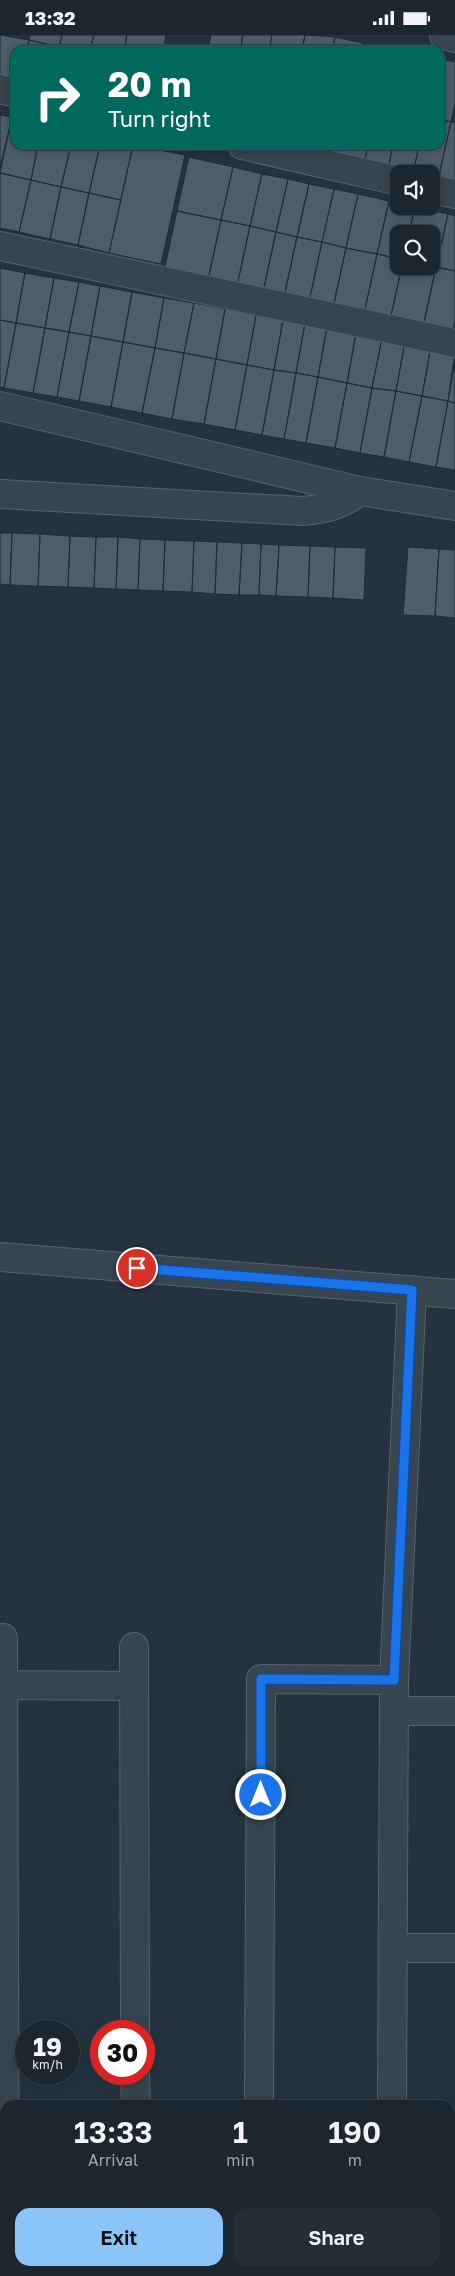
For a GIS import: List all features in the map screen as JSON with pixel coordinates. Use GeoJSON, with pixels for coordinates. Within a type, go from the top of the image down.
{"type":"FeatureCollection","features":[{"type":"Feature","properties":{"kind":"street"},"geometry":{"type":"LineString","coordinates":[[444,35],[455,37]]}},
{"type":"Feature","properties":{"kind":"street"},"geometry":{"type":"LineString","coordinates":[[264,150],[390,179]]}},
{"type":"Feature","properties":{"kind":"street"},"geometry":{"type":"LineString","coordinates":[[440,191],[455,194]]}},
{"type":"Feature","properties":{"kind":"street"},"geometry":{"type":"LineString","coordinates":[[0,246],[455,343]]}},
{"type":"Feature","properties":{"kind":"street"},"geometry":{"type":"LineString","coordinates":[[0,406],[360,491],[455,506]]}},
{"type":"Feature","properties":{"kind":"street"},"geometry":{"type":"LineString","coordinates":[[0,494],[302,511],[327,509],[345,503],[360,491]]}},
{"type":"Feature","properties":{"kind":"street"},"geometry":{"type":"LineString","coordinates":[[0,1257],[455,1294]]}},
{"type":"Feature","properties":{"kind":"street"},"geometry":{"type":"LineString","coordinates":[[392,2100],[394,1680],[412,1290]]}},
{"type":"Feature","properties":{"kind":"street"},"geometry":{"type":"LineString","coordinates":[[3,1638],[2,1889],[4,2100]]}},
{"type":"Feature","properties":{"kind":"street"},"geometry":{"type":"LineString","coordinates":[[134,1647],[135,2020]]}},
{"type":"Feature","properties":{"kind":"street"},"geometry":{"type":"LineString","coordinates":[[259,2100],[261,1679],[394,1680]]}},
{"type":"Feature","properties":{"kind":"street"},"geometry":{"type":"LineString","coordinates":[[3,1685],[134,1686]]}},
{"type":"Feature","properties":{"kind":"street"},"geometry":{"type":"LineString","coordinates":[[394,1711],[455,1711]]}},
{"type":"Feature","properties":{"kind":"street"},"geometry":{"type":"LineString","coordinates":[[393,1948],[455,1948]]}},
{"type":"Feature","properties":{"kind":"street"},"geometry":{"type":"LineString","coordinates":[[135,2085],[136,2100]]}},
{"type":"Feature","properties":{"kind":"building"},"geometry":{"type":"Polygon","coordinates":[[[0,35],[29,40],[28,45],[10,45],[10,84],[0,82],[0,35]]]}},
{"type":"Feature","properties":{"kind":"building"},"geometry":{"type":"Polygon","coordinates":[[[30,35],[62,35],[60,45],[29,40],[30,35]]]}},
{"type":"Feature","properties":{"kind":"building"},"geometry":{"type":"Polygon","coordinates":[[[62,35],[94,35],[91,45],[60,45],[62,35]]]}},
{"type":"Feature","properties":{"kind":"building"},"geometry":{"type":"Polygon","coordinates":[[[94,35],[127,35],[125,45],[91,45],[94,35]]]}},
{"type":"Feature","properties":{"kind":"building"},"geometry":{"type":"Polygon","coordinates":[[[127,35],[166,35],[164,45],[125,45],[127,35]]]}},
{"type":"Feature","properties":{"kind":"building"},"geometry":{"type":"Polygon","coordinates":[[[211,35],[243,35],[241,45],[209,45],[211,35]]]}},
{"type":"Feature","properties":{"kind":"building"},"geometry":{"type":"Polygon","coordinates":[[[243,35],[272,35],[270,45],[241,45],[243,35]]]}},
{"type":"Feature","properties":{"kind":"building"},"geometry":{"type":"Polygon","coordinates":[[[272,35],[305,35],[303,45],[270,45],[272,35]]]}},
{"type":"Feature","properties":{"kind":"building"},"geometry":{"type":"Polygon","coordinates":[[[305,35],[335,37],[333,45],[303,45],[305,35]]]}},
{"type":"Feature","properties":{"kind":"building"},"geometry":{"type":"Polygon","coordinates":[[[335,37],[363,43],[362,45],[333,45],[335,37]]]}},
{"type":"Feature","properties":{"kind":"building"},"geometry":{"type":"Polygon","coordinates":[[[29,40],[50,45],[28,45],[29,40]]]}},
{"type":"Feature","properties":{"kind":"building"},"geometry":{"type":"Polygon","coordinates":[[[445,60],[455,62],[455,103],[451,122],[445,120],[445,60]]]}},
{"type":"Feature","properties":{"kind":"building"},"geometry":{"type":"Polygon","coordinates":[[[0,115],[10,117],[10,126],[0,168],[0,115]]]}},
{"type":"Feature","properties":{"kind":"building"},"geometry":{"type":"Polygon","coordinates":[[[445,120],[451,122],[445,149],[445,120]]]}},
{"type":"Feature","properties":{"kind":"building"},"geometry":{"type":"Polygon","coordinates":[[[451,122],[455,123],[455,188],[440,185],[440,171],[451,122]]]}},
{"type":"Feature","properties":{"kind":"building"},"geometry":{"type":"Polygon","coordinates":[[[10,126],[10,150],[37,150],[31,180],[0,173],[10,126]]]}},
{"type":"Feature","properties":{"kind":"building"},"geometry":{"type":"Polygon","coordinates":[[[37,150],[70,150],[61,187],[31,180],[37,150]]]}},
{"type":"Feature","properties":{"kind":"building"},"geometry":{"type":"Polygon","coordinates":[[[70,150],[99,150],[89,193],[61,187],[70,150]]]}},
{"type":"Feature","properties":{"kind":"building"},"geometry":{"type":"Polygon","coordinates":[[[99,150],[132,150],[121,200],[89,193],[99,150]]]}},
{"type":"Feature","properties":{"kind":"building"},"geometry":{"type":"Polygon","coordinates":[[[132,150],[159,150],[185,155],[161,264],[109,253],[132,150]]]}},
{"type":"Feature","properties":{"kind":"building"},"geometry":{"type":"Polygon","coordinates":[[[310,150],[339,150],[336,163],[309,157],[310,150]]]}},
{"type":"Feature","properties":{"kind":"building"},"geometry":{"type":"Polygon","coordinates":[[[339,150],[367,150],[363,169],[336,163],[339,150]]]}},
{"type":"Feature","properties":{"kind":"building"},"geometry":{"type":"Polygon","coordinates":[[[367,150],[392,150],[387,174],[363,169],[367,150]]]}},
{"type":"Feature","properties":{"kind":"building"},"geometry":{"type":"Polygon","coordinates":[[[392,150],[418,150],[415,165],[390,165],[390,174],[387,174],[392,150]]]}},
{"type":"Feature","properties":{"kind":"building"},"geometry":{"type":"Polygon","coordinates":[[[418,150],[445,150],[440,171],[440,165],[415,165],[418,150]]]}},
{"type":"Feature","properties":{"kind":"building"},"geometry":{"type":"Polygon","coordinates":[[[189,157],[233,167],[221,220],[177,211],[189,157]]]}},
{"type":"Feature","properties":{"kind":"building"},"geometry":{"type":"Polygon","coordinates":[[[233,167],[262,174],[250,226],[221,220],[233,167]]]}},
{"type":"Feature","properties":{"kind":"building"},"geometry":{"type":"Polygon","coordinates":[[[0,173],[31,180],[19,232],[0,228],[0,173]]]}},
{"type":"Feature","properties":{"kind":"building"},"geometry":{"type":"Polygon","coordinates":[[[262,174],[288,179],[276,232],[250,226],[262,174]]]}},
{"type":"Feature","properties":{"kind":"building"},"geometry":{"type":"Polygon","coordinates":[[[288,179],[309,184],[297,237],[276,232],[288,179]]]}},
{"type":"Feature","properties":{"kind":"building"},"geometry":{"type":"Polygon","coordinates":[[[31,180],[61,187],[50,239],[19,232],[31,180]]]}},
{"type":"Feature","properties":{"kind":"building"},"geometry":{"type":"Polygon","coordinates":[[[309,184],[334,189],[322,242],[297,237],[309,184]]]}},
{"type":"Feature","properties":{"kind":"building"},"geometry":{"type":"Polygon","coordinates":[[[61,187],[89,193],[78,245],[50,239],[61,187]]]}},
{"type":"Feature","properties":{"kind":"building"},"geometry":{"type":"Polygon","coordinates":[[[334,189],[358,194],[346,248],[322,242],[334,189]]]}},
{"type":"Feature","properties":{"kind":"building"},"geometry":{"type":"Polygon","coordinates":[[[89,193],[121,200],[109,253],[78,245],[89,193]]]}},
{"type":"Feature","properties":{"kind":"building"},"geometry":{"type":"Polygon","coordinates":[[[358,194],[389,201],[377,254],[346,248],[358,194]]]}},
{"type":"Feature","properties":{"kind":"building"},"geometry":{"type":"Polygon","coordinates":[[[390,201],[390,215],[413,215],[411,225],[390,225],[390,257],[377,254],[390,201]]]}},
{"type":"Feature","properties":{"kind":"building"},"geometry":{"type":"Polygon","coordinates":[[[177,211],[221,220],[208,280],[164,271],[177,211]]]}},
{"type":"Feature","properties":{"kind":"building"},"geometry":{"type":"Polygon","coordinates":[[[440,212],[448,214],[440,249],[440,225],[411,225],[413,215],[440,215],[440,212]]]}},
{"type":"Feature","properties":{"kind":"building"},"geometry":{"type":"Polygon","coordinates":[[[448,214],[455,216],[455,271],[440,268],[440,249],[448,214]]]}},
{"type":"Feature","properties":{"kind":"building"},"geometry":{"type":"Polygon","coordinates":[[[221,220],[250,226],[237,286],[208,280],[221,220]]]}},
{"type":"Feature","properties":{"kind":"building"},"geometry":{"type":"Polygon","coordinates":[[[250,226],[276,232],[263,292],[237,286],[250,226]]]}},
{"type":"Feature","properties":{"kind":"building"},"geometry":{"type":"Polygon","coordinates":[[[276,232],[297,237],[284,297],[263,292],[276,232]]]}},
{"type":"Feature","properties":{"kind":"building"},"geometry":{"type":"Polygon","coordinates":[[[297,237],[322,242],[309,302],[284,297],[297,237]]]}},
{"type":"Feature","properties":{"kind":"building"},"geometry":{"type":"Polygon","coordinates":[[[322,242],[346,248],[333,308],[309,302],[322,242]]]}},
{"type":"Feature","properties":{"kind":"building"},"geometry":{"type":"Polygon","coordinates":[[[346,248],[377,254],[364,314],[333,308],[346,248]]]}},
{"type":"Feature","properties":{"kind":"building"},"geometry":{"type":"Polygon","coordinates":[[[377,254],[390,257],[390,275],[400,275],[390,320],[364,314],[377,254]]]}},
{"type":"Feature","properties":{"kind":"building"},"geometry":{"type":"Polygon","coordinates":[[[0,268],[25,273],[16,323],[0,320],[0,268]]]}},
{"type":"Feature","properties":{"kind":"building"},"geometry":{"type":"Polygon","coordinates":[[[440,268],[455,271],[455,321],[452,334],[423,327],[434,275],[440,275],[440,268]]]}},
{"type":"Feature","properties":{"kind":"building"},"geometry":{"type":"Polygon","coordinates":[[[25,273],[54,278],[45,328],[16,323],[25,273]]]}},
{"type":"Feature","properties":{"kind":"building"},"geometry":{"type":"Polygon","coordinates":[[[400,275],[434,275],[423,327],[390,320],[400,275]]]}},
{"type":"Feature","properties":{"kind":"building"},"geometry":{"type":"Polygon","coordinates":[[[54,278],[79,282],[69,332],[45,328],[54,278]]]}},
{"type":"Feature","properties":{"kind":"building"},"geometry":{"type":"Polygon","coordinates":[[[79,282],[100,286],[91,336],[69,332],[79,282]]]}},
{"type":"Feature","properties":{"kind":"building"},"geometry":{"type":"Polygon","coordinates":[[[100,286],[132,292],[123,342],[91,336],[100,286]]]}},
{"type":"Feature","properties":{"kind":"building"},"geometry":{"type":"Polygon","coordinates":[[[132,292],[164,298],[155,348],[123,342],[132,292]]]}},
{"type":"Feature","properties":{"kind":"building"},"geometry":{"type":"Polygon","coordinates":[[[164,298],[194,303],[184,353],[155,348],[164,298]]]}},
{"type":"Feature","properties":{"kind":"building"},"geometry":{"type":"Polygon","coordinates":[[[194,303],[225,309],[216,359],[184,353],[194,303]]]}},
{"type":"Feature","properties":{"kind":"building"},"geometry":{"type":"Polygon","coordinates":[[[225,309],[256,315],[247,365],[216,359],[225,309]]]}},
{"type":"Feature","properties":{"kind":"building"},"geometry":{"type":"Polygon","coordinates":[[[256,315],[283,320],[274,370],[247,365],[256,315]]]}},
{"type":"Feature","properties":{"kind":"building"},"geometry":{"type":"Polygon","coordinates":[[[0,320],[16,323],[4,388],[0,387],[0,320]]]}},
{"type":"Feature","properties":{"kind":"building"},"geometry":{"type":"Polygon","coordinates":[[[283,320],[305,323],[296,373],[274,370],[283,320]]]}},
{"type":"Feature","properties":{"kind":"building"},"geometry":{"type":"Polygon","coordinates":[[[16,323],[45,328],[33,393],[4,388],[16,323]]]}},
{"type":"Feature","properties":{"kind":"building"},"geometry":{"type":"Polygon","coordinates":[[[305,323],[327,327],[318,377],[296,373],[305,323]]]}},
{"type":"Feature","properties":{"kind":"building"},"geometry":{"type":"Polygon","coordinates":[[[327,327],[356,333],[347,383],[318,377],[327,327]]]}},
{"type":"Feature","properties":{"kind":"building"},"geometry":{"type":"Polygon","coordinates":[[[45,328],[69,332],[57,397],[33,393],[45,328]]]}},
{"type":"Feature","properties":{"kind":"building"},"geometry":{"type":"Polygon","coordinates":[[[69,332],[91,336],[79,401],[57,397],[69,332]]]}},
{"type":"Feature","properties":{"kind":"building"},"geometry":{"type":"Polygon","coordinates":[[[356,333],[382,338],[372,388],[347,383],[356,333]]]}},
{"type":"Feature","properties":{"kind":"building"},"geometry":{"type":"Polygon","coordinates":[[[91,336],[123,342],[111,407],[79,401],[91,336]]]}},
{"type":"Feature","properties":{"kind":"building"},"geometry":{"type":"Polygon","coordinates":[[[382,338],[405,341],[396,391],[372,388],[382,338]]]}},
{"type":"Feature","properties":{"kind":"building"},"geometry":{"type":"Polygon","coordinates":[[[405,341],[431,346],[422,396],[396,391],[405,341]]]}},
{"type":"Feature","properties":{"kind":"building"},"geometry":{"type":"Polygon","coordinates":[[[123,342],[155,348],[142,413],[111,407],[123,342]]]}},
{"type":"Feature","properties":{"kind":"building"},"geometry":{"type":"Polygon","coordinates":[[[431,346],[455,351],[448,401],[422,396],[431,346]]]}},
{"type":"Feature","properties":{"kind":"building"},"geometry":{"type":"Polygon","coordinates":[[[155,348],[184,353],[172,419],[142,413],[155,348]]]}},
{"type":"Feature","properties":{"kind":"building"},"geometry":{"type":"Polygon","coordinates":[[[184,353],[216,359],[204,424],[172,419],[184,353]]]}},
{"type":"Feature","properties":{"kind":"building"},"geometry":{"type":"Polygon","coordinates":[[[216,359],[247,365],[235,430],[204,424],[216,359]]]}},
{"type":"Feature","properties":{"kind":"building"},"geometry":{"type":"Polygon","coordinates":[[[455,362],[455,403],[448,401],[455,362]]]}},
{"type":"Feature","properties":{"kind":"building"},"geometry":{"type":"Polygon","coordinates":[[[247,365],[274,370],[262,435],[235,430],[247,365]]]}},
{"type":"Feature","properties":{"kind":"building"},"geometry":{"type":"Polygon","coordinates":[[[274,370],[296,373],[284,439],[262,435],[274,370]]]}},
{"type":"Feature","properties":{"kind":"building"},"geometry":{"type":"Polygon","coordinates":[[[296,373],[318,377],[306,443],[284,439],[296,373]]]}},
{"type":"Feature","properties":{"kind":"building"},"geometry":{"type":"Polygon","coordinates":[[[318,377],[347,383],[335,448],[306,443],[318,377]]]}},
{"type":"Feature","properties":{"kind":"building"},"geometry":{"type":"Polygon","coordinates":[[[347,383],[372,388],[360,453],[335,448],[347,383]]]}},
{"type":"Feature","properties":{"kind":"building"},"geometry":{"type":"Polygon","coordinates":[[[372,388],[396,391],[384,457],[360,453],[372,388]]]}},
{"type":"Feature","properties":{"kind":"building"},"geometry":{"type":"Polygon","coordinates":[[[396,391],[422,396],[409,462],[384,457],[396,391]]]}},
{"type":"Feature","properties":{"kind":"building"},"geometry":{"type":"Polygon","coordinates":[[[422,396],[448,401],[436,467],[409,462],[422,396]]]}},
{"type":"Feature","properties":{"kind":"building"},"geometry":{"type":"Polygon","coordinates":[[[448,401],[455,403],[455,470],[436,467],[448,401]]]}},
{"type":"Feature","properties":{"kind":"building"},"geometry":{"type":"Polygon","coordinates":[[[0,533],[12,533],[10,585],[0,584],[0,533]]]}},
{"type":"Feature","properties":{"kind":"building"},"geometry":{"type":"Polygon","coordinates":[[[12,533],[40,534],[38,586],[10,585],[12,533]]]}},
{"type":"Feature","properties":{"kind":"building"},"geometry":{"type":"Polygon","coordinates":[[[40,534],[70,536],[68,587],[38,586],[40,534]]]}},
{"type":"Feature","properties":{"kind":"building"},"geometry":{"type":"Polygon","coordinates":[[[70,536],[96,537],[94,588],[68,587],[70,536]]]}},
{"type":"Feature","properties":{"kind":"building"},"geometry":{"type":"Polygon","coordinates":[[[96,537],[118,537],[116,589],[94,588],[96,537]]]}},
{"type":"Feature","properties":{"kind":"building"},"geometry":{"type":"Polygon","coordinates":[[[118,537],[140,539],[138,590],[116,589],[118,537]]]}},
{"type":"Feature","properties":{"kind":"building"},"geometry":{"type":"Polygon","coordinates":[[[140,539],[165,540],[163,591],[138,590],[140,539]]]}},
{"type":"Feature","properties":{"kind":"building"},"geometry":{"type":"Polygon","coordinates":[[[165,540],[194,541],[192,592],[163,591],[165,540]]]}},
{"type":"Feature","properties":{"kind":"building"},"geometry":{"type":"Polygon","coordinates":[[[194,541],[217,542],[215,594],[192,592],[194,541]]]}},
{"type":"Feature","properties":{"kind":"building"},"geometry":{"type":"Polygon","coordinates":[[[217,542],[242,543],[239,595],[215,594],[217,542]]]}},
{"type":"Feature","properties":{"kind":"building"},"geometry":{"type":"Polygon","coordinates":[[[242,543],[261,544],[259,595],[239,595],[242,543]]]}},
{"type":"Feature","properties":{"kind":"building"},"geometry":{"type":"Polygon","coordinates":[[[261,544],[279,545],[276,596],[259,595],[261,544]]]}},
{"type":"Feature","properties":{"kind":"building"},"geometry":{"type":"Polygon","coordinates":[[[279,545],[310,546],[308,597],[276,596],[279,545]]]}},
{"type":"Feature","properties":{"kind":"building"},"geometry":{"type":"Polygon","coordinates":[[[310,546],[335,547],[333,598],[308,597],[310,546]]]}},
{"type":"Feature","properties":{"kind":"building"},"geometry":{"type":"Polygon","coordinates":[[[335,547],[366,548],[364,600],[333,598],[335,547]]]}},
{"type":"Feature","properties":{"kind":"building"},"geometry":{"type":"Polygon","coordinates":[[[408,547],[439,549],[435,616],[403,615],[408,547]]]}},
{"type":"Feature","properties":{"kind":"building"},"geometry":{"type":"Polygon","coordinates":[[[439,549],[455,550],[455,618],[435,616],[439,549]]]}},
{"type":"Feature","properties":{"kind":"route"},"geometry":{"type":"LineString","coordinates":[[137,1268],[412,1290],[394,1680],[261,1679],[261,1795]]}}]}
